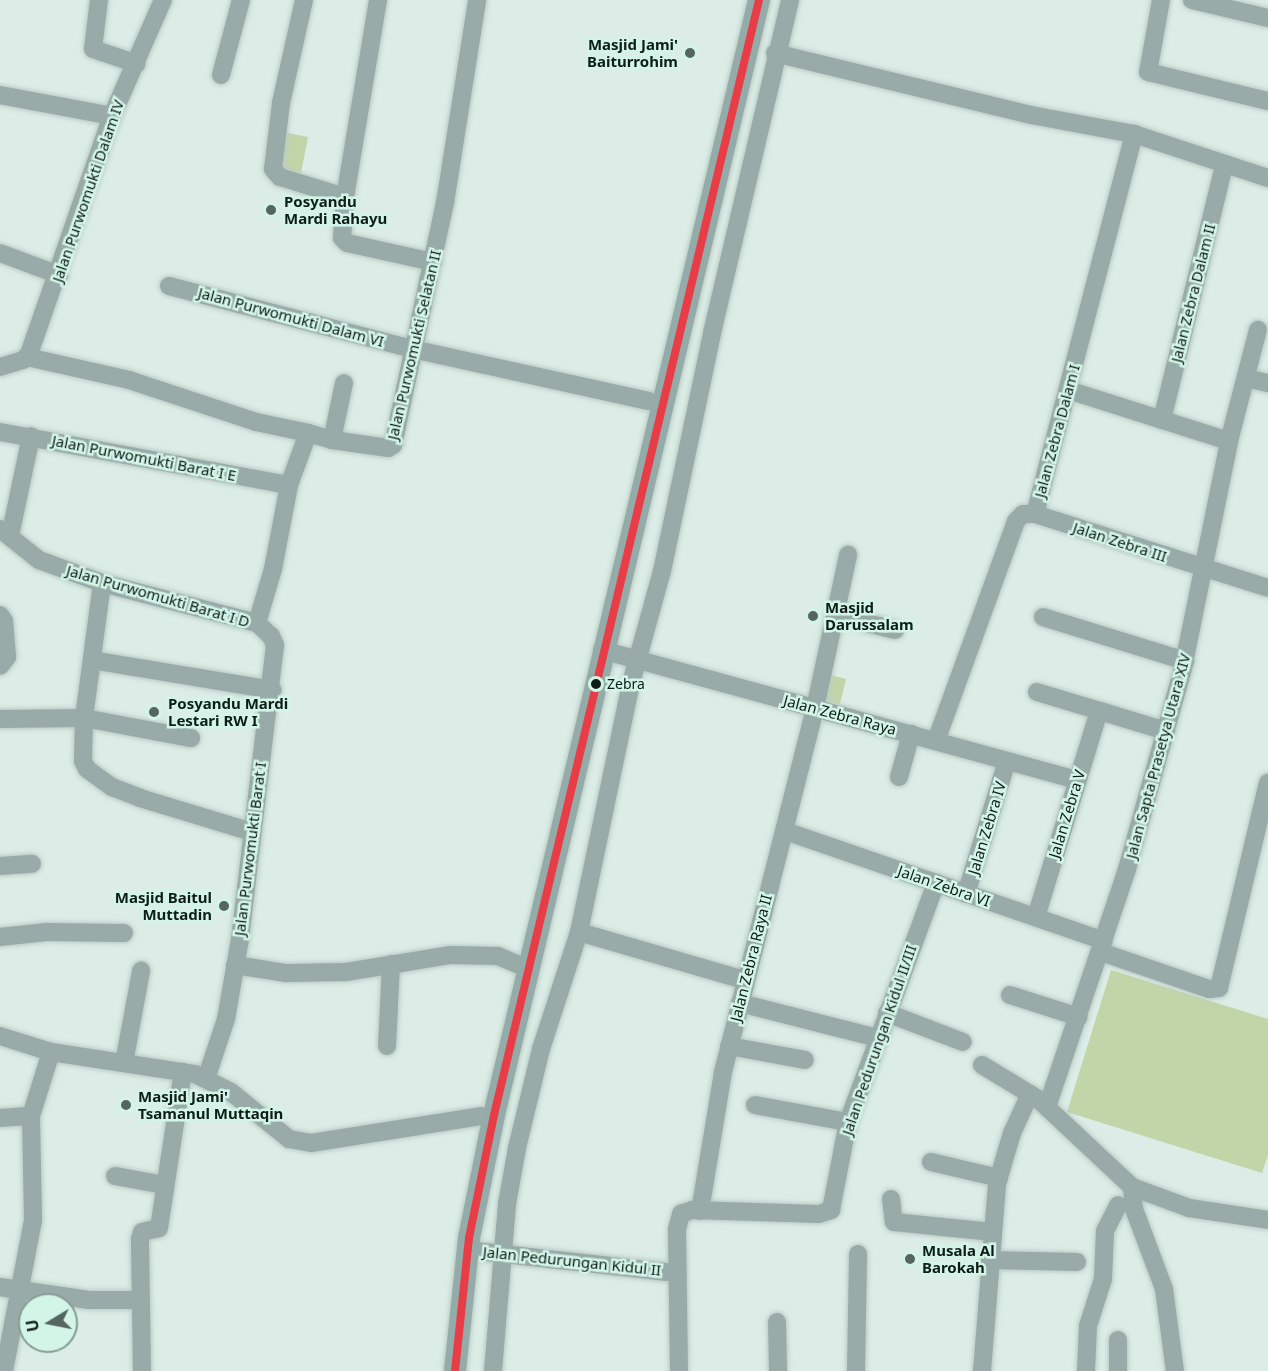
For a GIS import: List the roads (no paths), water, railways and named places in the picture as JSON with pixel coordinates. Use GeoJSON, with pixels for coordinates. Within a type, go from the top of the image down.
{"type":"FeatureCollection","features":[{"type":"Feature","properties":{"kind":"main road"},"geometry":{"type":"LineString","coordinates":[[455,1371],[467,1250],[494,1115],[649,401],[744,0]]}},
{"type":"Feature","properties":{"kind":"main road"},"geometry":{"type":"LineString","coordinates":[[440,1371],[452,1251],[481,1116],[602,650],[759,0]]}},
{"type":"Feature","properties":{"kind":"street"},"geometry":{"type":"LineString","coordinates":[[99,0],[93,49],[137,64]]}},
{"type":"Feature","properties":{"kind":"street","name":"Jalan Purwomukti Dalam IV"},"geometry":{"type":"LineString","coordinates":[[27,357],[59,275],[112,116],[164,0]]}},
{"type":"Feature","properties":{"kind":"street"},"geometry":{"type":"LineString","coordinates":[[221,75],[241,0]]}},
{"type":"Feature","properties":{"kind":"street"},"geometry":{"type":"LineString","coordinates":[[304,0],[281,103],[273,169],[280,177],[345,197]]}},
{"type":"Feature","properties":{"kind":"street"},"geometry":{"type":"LineString","coordinates":[[378,0],[345,197],[344,240],[433,262]]}},
{"type":"Feature","properties":{"kind":"street","name":"Jalan Purwomukti Selatan II"},"geometry":{"type":"LineString","coordinates":[[27,357],[129,380],[256,422],[332,440],[388,448],[393,445],[412,349],[433,262],[477,0]]}},
{"type":"Feature","properties":{"kind":"street"},"geometry":{"type":"LineString","coordinates":[[493,1371],[502,1252],[517,1148],[542,1049],[579,932],[639,659],[662,571],[775,53],[790,0]]}},
{"type":"Feature","properties":{"kind":"street"},"geometry":{"type":"LineString","coordinates":[[1161,0],[1148,72],[1268,101]]}},
{"type":"Feature","properties":{"kind":"street"},"geometry":{"type":"LineString","coordinates":[[1192,0],[1268,18]]}},
{"type":"Feature","properties":{"kind":"street"},"geometry":{"type":"LineString","coordinates":[[775,53],[1030,115],[1134,135],[1268,178]]}},
{"type":"Feature","properties":{"kind":"street"},"geometry":{"type":"LineString","coordinates":[[0,95],[112,116]]}},
{"type":"Feature","properties":{"kind":"street","name":"Jalan Zebra Dalam I"},"geometry":{"type":"LineString","coordinates":[[936,741],[1016,521],[1023,514],[1035,514],[1134,135]]}},
{"type":"Feature","properties":{"kind":"street","name":"Jalan Zebra Dalam II"},"geometry":{"type":"LineString","coordinates":[[1162,420],[1224,165]]}},
{"type":"Feature","properties":{"kind":"street"},"geometry":{"type":"LineString","coordinates":[[0,253],[59,275]]}},
{"type":"Feature","properties":{"kind":"street","name":"Jalan Purwomukti Dalam VI"},"geometry":{"type":"LineString","coordinates":[[169,285],[412,349],[649,401]]}},
{"type":"Feature","properties":{"kind":"street","name":"Jalan Sapta Prasetya Utara XIV"},"geometry":{"type":"LineString","coordinates":[[1047,1107],[1102,946],[1166,731],[1205,570],[1229,441],[1258,330]]}},
{"type":"Feature","properties":{"kind":"street"},"geometry":{"type":"LineString","coordinates":[[0,367],[27,357]]}},
{"type":"Feature","properties":{"kind":"street"},"geometry":{"type":"LineString","coordinates":[[1246,378],[1268,383]]}},
{"type":"Feature","properties":{"kind":"street"},"geometry":{"type":"LineString","coordinates":[[332,440],[344,383]]}},
{"type":"Feature","properties":{"kind":"street"},"geometry":{"type":"LineString","coordinates":[[1068,390],[1229,441]]}},
{"type":"Feature","properties":{"kind":"street","name":"Jalan Purwomukti Barat I E"},"geometry":{"type":"LineString","coordinates":[[0,432],[32,436],[288,485]]}},
{"type":"Feature","properties":{"kind":"street"},"geometry":{"type":"LineString","coordinates":[[257,623],[273,569],[288,485],[308,433]]}},
{"type":"Feature","properties":{"kind":"street"},"geometry":{"type":"LineString","coordinates":[[5,532],[32,436]]}},
{"type":"Feature","properties":{"kind":"street","name":"Jalan Zebra III"},"geometry":{"type":"LineString","coordinates":[[1035,514],[1205,570],[1268,588]]}},
{"type":"Feature","properties":{"kind":"street","name":"Jalan Purwomukti Barat I D"},"geometry":{"type":"LineString","coordinates":[[5,532],[39,560],[102,583],[257,623]]}},
{"type":"Feature","properties":{"kind":"street","name":"Jalan Zebra Raya II"},"geometry":{"type":"LineString","coordinates":[[700,1211],[729,1046],[815,708],[848,555]]}},
{"type":"Feature","properties":{"kind":"street"},"geometry":{"type":"LineString","coordinates":[[102,583],[84,718],[83,761],[112,787],[252,832]]}},
{"type":"Feature","properties":{"kind":"street"},"geometry":{"type":"LineString","coordinates":[[0,615],[4,621],[7,657],[0,666]]}},
{"type":"Feature","properties":{"kind":"street"},"geometry":{"type":"LineString","coordinates":[[835,615],[895,630]]}},
{"type":"Feature","properties":{"kind":"street"},"geometry":{"type":"LineString","coordinates":[[1043,617],[1185,660]]}},
{"type":"Feature","properties":{"kind":"street","name":"Jalan Purwomukti Barat I"},"geometry":{"type":"LineString","coordinates":[[206,1079],[226,1019],[273,690],[275,645],[272,636],[257,623]]}},
{"type":"Feature","properties":{"kind":"street","name":"Jalan Zebra Raya"},"geometry":{"type":"LineString","coordinates":[[602,650],[1078,780]]}},
{"type":"Feature","properties":{"kind":"street"},"geometry":{"type":"LineString","coordinates":[[92,660],[273,690]]}},
{"type":"Feature","properties":{"kind":"street"},"geometry":{"type":"LineString","coordinates":[[1037,693],[1166,731]]}},
{"type":"Feature","properties":{"kind":"street","name":"Jalan Zebra V"},"geometry":{"type":"LineString","coordinates":[[1036,917],[1099,711]]}},
{"type":"Feature","properties":{"kind":"street"},"geometry":{"type":"LineString","coordinates":[[0,719],[84,718],[190,738]]}},
{"type":"Feature","properties":{"kind":"street"},"geometry":{"type":"LineString","coordinates":[[899,777],[911,734]]}},
{"type":"Feature","properties":{"kind":"street","name":"Jalan Zebra IV"},"geometry":{"type":"LineString","coordinates":[[966,894],[1007,761]]}},
{"type":"Feature","properties":{"kind":"street","name":"Jalan Zebra VI"},"geometry":{"type":"LineString","coordinates":[[785,831],[1036,917],[1209,989],[1217,989],[1221,985],[1268,783]]}},
{"type":"Feature","properties":{"kind":"street"},"geometry":{"type":"LineString","coordinates":[[0,866],[33,864]]}},
{"type":"Feature","properties":{"kind":"street","name":"Jalan Pedurungan Kidul II/III"},"geometry":{"type":"LineString","coordinates":[[700,1211],[819,1214],[831,1210],[848,1122],[877,1038],[936,883]]}},
{"type":"Feature","properties":{"kind":"street"},"geometry":{"type":"LineString","coordinates":[[0,937],[47,932],[124,933]]}},
{"type":"Feature","properties":{"kind":"street"},"geometry":{"type":"LineString","coordinates":[[579,932],[744,980]]}},
{"type":"Feature","properties":{"kind":"street"},"geometry":{"type":"LineString","coordinates":[[235,965],[286,973],[346,972],[459,955],[498,956],[519,965]]}},
{"type":"Feature","properties":{"kind":"street"},"geometry":{"type":"LineString","coordinates":[[387,1046],[390,964]]}},
{"type":"Feature","properties":{"kind":"street"},"geometry":{"type":"LineString","coordinates":[[124,1063],[141,971]]}},
{"type":"Feature","properties":{"kind":"street"},"geometry":{"type":"LineString","coordinates":[[1010,995],[1079,1017]]}},
{"type":"Feature","properties":{"kind":"street"},"geometry":{"type":"LineString","coordinates":[[740,1003],[877,1038]]}},
{"type":"Feature","properties":{"kind":"street"},"geometry":{"type":"LineString","coordinates":[[887,1012],[963,1042]]}},
{"type":"Feature","properties":{"kind":"street"},"geometry":{"type":"LineString","coordinates":[[0,1036],[51,1052],[183,1072],[206,1079],[231,1092],[289,1139],[312,1143],[481,1116]]}},
{"type":"Feature","properties":{"kind":"street"},"geometry":{"type":"LineString","coordinates":[[729,1046],[805,1060]]}},
{"type":"Feature","properties":{"kind":"street"},"geometry":{"type":"LineString","coordinates":[[4,1371],[33,1220],[31,1116],[51,1052]]}},
{"type":"Feature","properties":{"kind":"street"},"geometry":{"type":"LineString","coordinates":[[982,1065],[1047,1107],[1132,1187],[1189,1208],[1268,1221]]}},
{"type":"Feature","properties":{"kind":"street"},"geometry":{"type":"LineString","coordinates":[[142,1371],[139,1300],[140,1239],[142,1232],[159,1228],[183,1072]]}},
{"type":"Feature","properties":{"kind":"street"},"geometry":{"type":"LineString","coordinates":[[982,1371],[989,1260],[999,1178],[1029,1094]]}},
{"type":"Feature","properties":{"kind":"street"},"geometry":{"type":"LineString","coordinates":[[755,1105],[848,1122]]}},
{"type":"Feature","properties":{"kind":"street"},"geometry":{"type":"LineString","coordinates":[[0,1118],[31,1116]]}},
{"type":"Feature","properties":{"kind":"street"},"geometry":{"type":"LineString","coordinates":[[931,1162],[999,1178]]}},
{"type":"Feature","properties":{"kind":"street"},"geometry":{"type":"LineString","coordinates":[[115,1176],[164,1185]]}},
{"type":"Feature","properties":{"kind":"street"},"geometry":{"type":"LineString","coordinates":[[1132,1187],[1134,1209],[1164,1289],[1175,1371]]}},
{"type":"Feature","properties":{"kind":"street"},"geometry":{"type":"LineString","coordinates":[[891,1199],[894,1222],[992,1232]]}},
{"type":"Feature","properties":{"kind":"street"},"geometry":{"type":"LineString","coordinates":[[1086,1371],[1088,1326],[1102,1279],[1102,1245],[1118,1205]]}},
{"type":"Feature","properties":{"kind":"street","name":"Jalan Pedurungan Kidul II"},"geometry":{"type":"LineString","coordinates":[[679,1371],[678,1221],[687,1211],[700,1211]]}},
{"type":"Feature","properties":{"kind":"street","name":"Jalan Pedurungan Kidul II"},"geometry":{"type":"LineString","coordinates":[[467,1250],[502,1252],[569,1263],[677,1272]]}},
{"type":"Feature","properties":{"kind":"street"},"geometry":{"type":"LineString","coordinates":[[856,1371],[858,1254]]}},
{"type":"Feature","properties":{"kind":"street"},"geometry":{"type":"LineString","coordinates":[[989,1260],[1077,1262]]}},
{"type":"Feature","properties":{"kind":"street"},"geometry":{"type":"LineString","coordinates":[[0,1287],[89,1300],[139,1300]]}},
{"type":"Feature","properties":{"kind":"street"},"geometry":{"type":"LineString","coordinates":[[777,1322],[778,1371]]}},
{"type":"Feature","properties":{"kind":"street"},"geometry":{"type":"LineString","coordinates":[[1118,1340],[1118,1371]]}},
{"type":"Feature","properties":{"kind":"place","name":"Masjid Jami' Baiturrohim"},"geometry":{"type":"Point","coordinates":[690,53]}},
{"type":"Feature","properties":{"kind":"place","name":"Posyandu Mardi Rahayu"},"geometry":{"type":"Point","coordinates":[271,210]}},
{"type":"Feature","properties":{"kind":"place","name":"Masjid Darussalam"},"geometry":{"type":"Point","coordinates":[813,616]}},
{"type":"Feature","properties":{"kind":"place","name":"Zebra"},"geometry":{"type":"Point","coordinates":[596,684]}},
{"type":"Feature","properties":{"kind":"place","name":"Posyandu Mardi Lestari RW I"},"geometry":{"type":"Point","coordinates":[154,712]}},
{"type":"Feature","properties":{"kind":"place","name":"Masjid Baitul Muttadin"},"geometry":{"type":"Point","coordinates":[224,906]}},
{"type":"Feature","properties":{"kind":"place","name":"Masjid Jami' Tsamanul Muttaqin"},"geometry":{"type":"Point","coordinates":[126,1105]}},
{"type":"Feature","properties":{"kind":"place","name":"Musala Al Barokah"},"geometry":{"type":"Point","coordinates":[910,1259]}}]}
